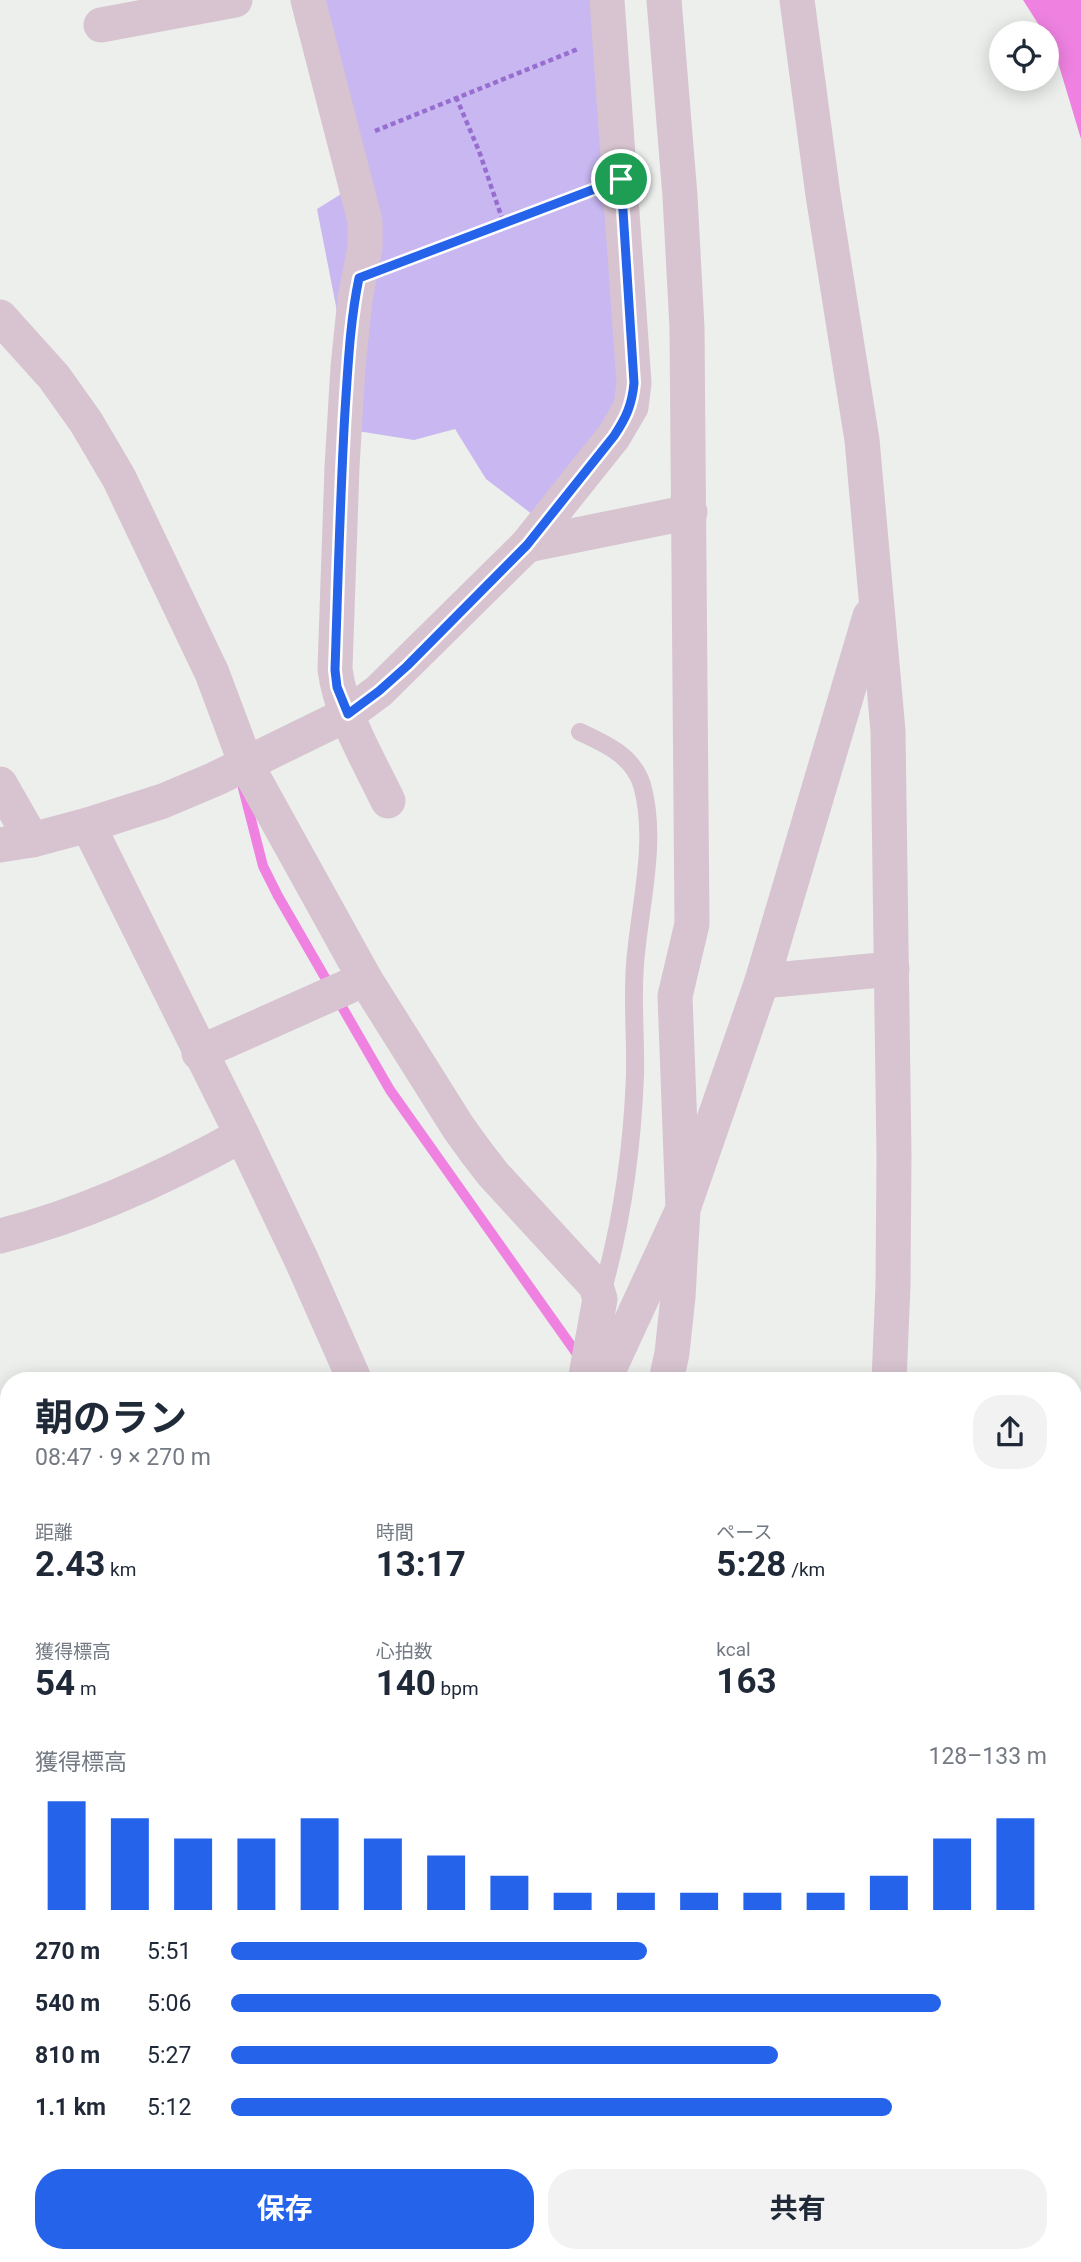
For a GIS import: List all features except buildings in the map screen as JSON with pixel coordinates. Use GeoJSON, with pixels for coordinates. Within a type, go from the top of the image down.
{"type":"FeatureCollection","features":[{"type":"Feature","properties":{"kind":"street"},"geometry":{"type":"LineString","coordinates":[[101,25],[235,0]]}},
{"type":"Feature","properties":{"kind":"street"},"geometry":{"type":"LineString","coordinates":[[308,0],[365,221],[366,247],[349,353],[335,670],[337,687],[388,801]]}},
{"type":"Feature","properties":{"kind":"street"},"geometry":{"type":"LineString","coordinates":[[0,784],[16,843],[88,825],[163,801],[348,714],[407,666],[527,545],[614,436],[631,407],[634,383],[607,0]]}},
{"type":"Feature","properties":{"kind":"street"},"geometry":{"type":"LineString","coordinates":[[664,0],[687,328],[692,924],[675,996],[683,1209],[678,1297],[668,1372]]}},
{"type":"Feature","properties":{"kind":"street"},"geometry":{"type":"LineString","coordinates":[[797,0],[821,182],[862,440],[888,731],[894,1169],[889,1372]]}},
{"type":"Feature","properties":{"kind":"street"},"geometry":{"type":"LineString","coordinates":[[0,317],[54,377],[86,422],[119,478],[212,673],[246,764],[365,979],[458,1127],[493,1174],[596,1286],[600,1299],[587,1372]]}},
{"type":"Feature","properties":{"kind":"street"},"geometry":{"type":"LineString","coordinates":[[527,545],[690,512]]}},
{"type":"Feature","properties":{"kind":"street"},"geometry":{"type":"LineString","coordinates":[[605,1372],[611,1365],[683,1209],[762,981],[876,596]]}},
{"type":"Feature","properties":{"kind":"street"},"geometry":{"type":"LineString","coordinates":[[88,825],[242,1135],[351,1372]]}},
{"type":"Feature","properties":{"kind":"street"},"geometry":{"type":"LineString","coordinates":[[762,981],[892,969]]}},
{"type":"Feature","properties":{"kind":"street"},"geometry":{"type":"LineString","coordinates":[[199,1053],[365,979]]}},
{"type":"Feature","properties":{"kind":"street"},"geometry":{"type":"LineString","coordinates":[[0,1236],[85,1209],[182,1168],[242,1135]]}},
{"type":"Feature","properties":{"kind":"lane"},"geometry":{"type":"LineString","coordinates":[[580,732],[629,760],[641,783],[648,821],[635,966],[632,1125],[619,1227],[600,1299]]}},
{"type":"Feature","properties":{"kind":"path"},"geometry":{"type":"LineString","coordinates":[[345,144],[611,36]]}},
{"type":"Feature","properties":{"kind":"path"},"geometry":{"type":"LineString","coordinates":[[456,97],[504,223]]}},
{"type":"Feature","properties":{"kind":"path"},"geometry":{"type":"LineString","coordinates":[[359,278],[621,179]]}},
{"type":"Feature","properties":{"kind":"shaded area"},"geometry":{"type":"Polygon","coordinates":[[[320,0],[599,0],[624,400],[537,518],[486,479],[455,429],[414,440],[351,430],[336,306],[317,209],[346,191],[320,0]]]}},
{"type":"Feature","properties":{"kind":"shaded area"},"geometry":{"type":"Polygon","coordinates":[[[1023,0],[1081,0],[1081,139],[1059,66],[1059,21],[1036,21],[1023,0]]]}},
{"type":"Feature","properties":{"kind":"waterway"},"geometry":{"type":"LineString","coordinates":[[243,788],[263,866],[390,1090],[582,1361]]}},
{"type":"Feature","properties":{"kind":"route"},"geometry":{"type":"LineString","coordinates":[[621,179],[634,383],[631,407],[626,418],[527,545],[407,666],[348,714],[337,687],[335,670],[348,367],[359,278],[621,179]]}}]}
